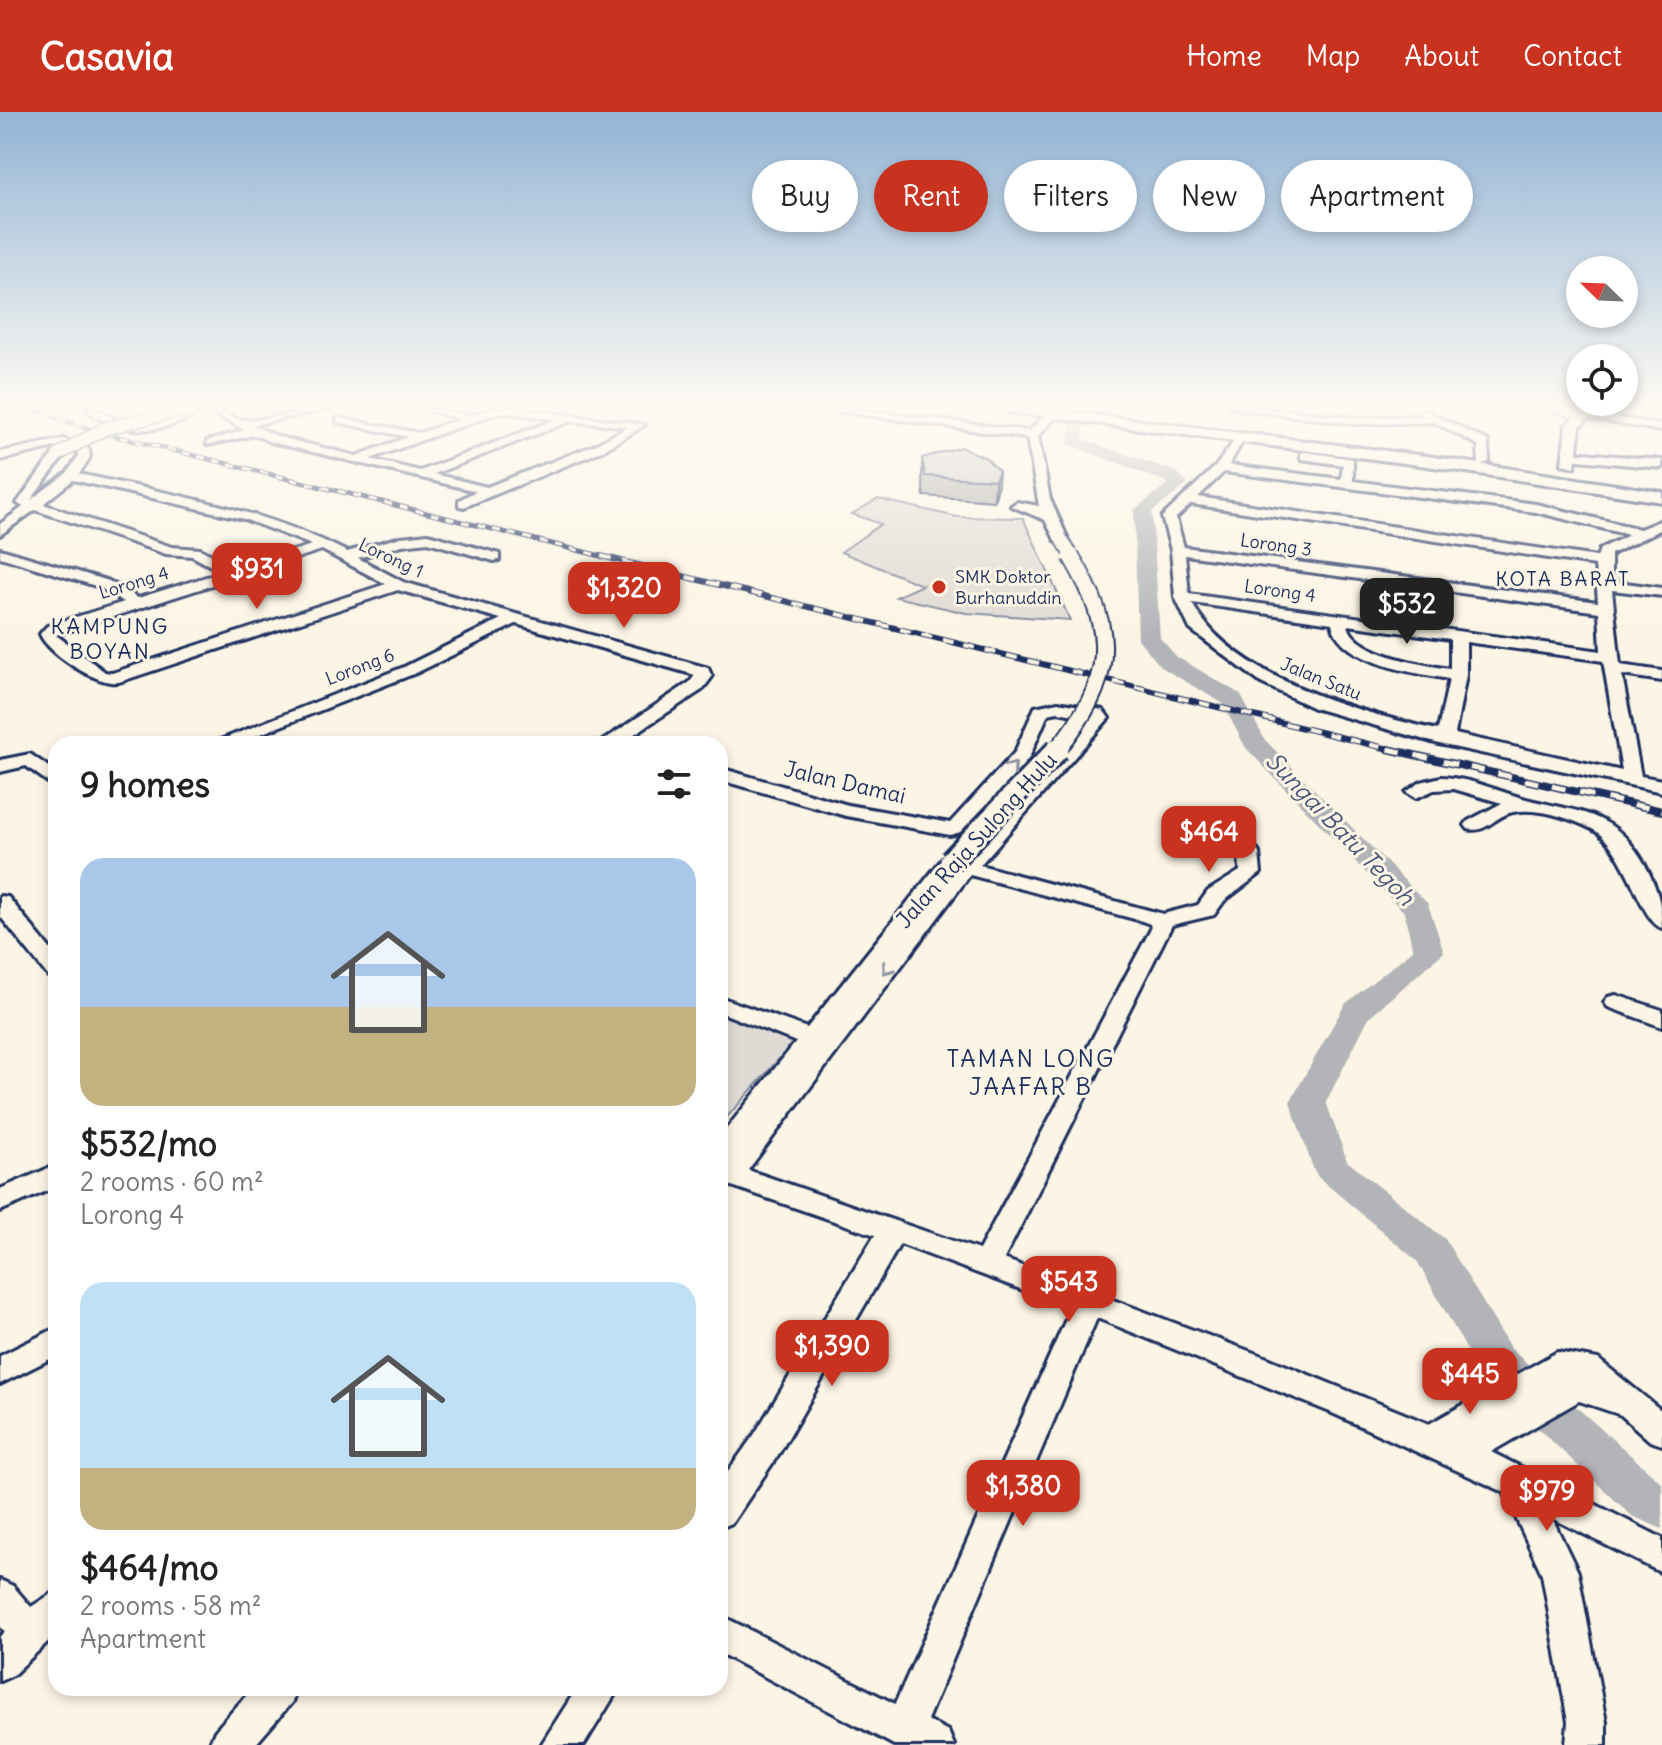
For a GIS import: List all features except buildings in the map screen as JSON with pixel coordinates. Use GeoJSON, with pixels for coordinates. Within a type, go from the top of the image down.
{"type":"FeatureCollection","features":[{"type":"Feature","properties":{"kind":"main road"},"geometry":{"type":"LineString","coordinates":[[1611,484],[1634,484]]}},
{"type":"Feature","properties":{"kind":"main road"},"geometry":{"type":"LineString","coordinates":[[1612,484],[1662,497]]}},
{"type":"Feature","properties":{"kind":"main road"},"geometry":{"type":"LineString","coordinates":[[1639,484],[1662,489]]}},
{"type":"Feature","properties":{"kind":"street"},"geometry":{"type":"LineString","coordinates":[[0,521],[39,484]]}},
{"type":"Feature","properties":{"kind":"street"},"geometry":{"type":"LineString","coordinates":[[0,531],[61,484]]}},
{"type":"Feature","properties":{"kind":"street","name":"Lorong 1"},"geometry":{"type":"LineString","coordinates":[[107,484],[248,516],[325,545],[398,585],[702,672],[704,677],[696,686],[623,736]]}},
{"type":"Feature","properties":{"kind":"street"},"geometry":{"type":"LineString","coordinates":[[460,484],[486,490]]}},
{"type":"Feature","properties":{"kind":"street"},"geometry":{"type":"LineString","coordinates":[[464,503],[501,484]]}},
{"type":"Feature","properties":{"kind":"street"},"geometry":{"type":"LineString","coordinates":[[1038,484],[1039,492]]}},
{"type":"Feature","properties":{"kind":"street"},"geometry":{"type":"LineString","coordinates":[[1049,484],[1031,502],[1017,506],[1039,510],[1049,517]]}},
{"type":"Feature","properties":{"kind":"street","name":"Jalan Satu"},"geometry":{"type":"LineString","coordinates":[[1202,484],[1169,517],[1178,550],[1182,597],[1198,629],[1267,679],[1345,712],[1445,740],[1662,786]]}},
{"type":"Feature","properties":{"kind":"street"},"geometry":{"type":"LineString","coordinates":[[1339,484],[1536,508],[1638,533]]}},
{"type":"Feature","properties":{"kind":"street","name":"Jalan Raja Sulong Hulu"},"geometry":{"type":"LineString","coordinates":[[728,1160],[810,1038],[1067,739],[1080,722],[1102,676],[1106,665],[1104,629],[1039,492]]}},
{"type":"Feature","properties":{"kind":"street"},"geometry":{"type":"LineString","coordinates":[[1185,499],[1602,562]]}},
{"type":"Feature","properties":{"kind":"street"},"geometry":{"type":"LineString","coordinates":[[36,506],[171,551],[195,552],[235,573]]}},
{"type":"Feature","properties":{"kind":"street"},"geometry":{"type":"LineString","coordinates":[[1633,781],[1612,663],[1602,562],[1605,552],[1638,533],[1662,524]]}},
{"type":"Feature","properties":{"kind":"street"},"geometry":{"type":"LineString","coordinates":[[346,557],[401,541],[428,538],[494,557]]}},
{"type":"Feature","properties":{"kind":"street","name":"Lorong 4"},"geometry":{"type":"LineString","coordinates":[[325,545],[53,629],[48,634],[50,640],[100,676],[128,675],[398,585]]}},
{"type":"Feature","properties":{"kind":"street","name":"Lorong 3"},"geometry":{"type":"LineString","coordinates":[[1178,550],[1606,608]]}},
{"type":"Feature","properties":{"kind":"street"},"geometry":{"type":"LineString","coordinates":[[0,553],[104,584],[136,603]]}},
{"type":"Feature","properties":{"kind":"street"},"geometry":{"type":"LineString","coordinates":[[1604,585],[1662,592]]}},
{"type":"Feature","properties":{"kind":"street","name":"Lorong 4"},"geometry":{"type":"LineString","coordinates":[[1182,597],[1458,636],[1612,663],[1662,676]]}},
{"type":"Feature","properties":{"kind":"street"},"geometry":{"type":"LineString","coordinates":[[1339,619],[1338,627],[1344,637],[1370,653],[1413,668],[1458,675]]}},
{"type":"Feature","properties":{"kind":"street","name":"Lorong 6"},"geometry":{"type":"LineString","coordinates":[[240,736],[410,670],[512,620]]}},
{"type":"Feature","properties":{"kind":"street"},"geometry":{"type":"LineString","coordinates":[[1445,740],[1458,675],[1458,636]]}},
{"type":"Feature","properties":{"kind":"street","name":"Jalan Damai"},"geometry":{"type":"LineString","coordinates":[[728,776],[846,810],[937,827],[961,826],[1023,754],[1041,711],[1058,707],[1097,714],[1100,718],[1074,752],[958,864]]}},
{"type":"Feature","properties":{"kind":"street"},"geometry":{"type":"LineString","coordinates":[[0,766],[30,760],[48,775]]}},
{"type":"Feature","properties":{"kind":"street"},"geometry":{"type":"LineString","coordinates":[[1416,792],[1428,783],[1448,782],[1606,827],[1633,865],[1662,921]]}},
{"type":"Feature","properties":{"kind":"street"},"geometry":{"type":"LineString","coordinates":[[1475,825],[1496,811],[1515,806],[1534,806]]}},
{"type":"Feature","properties":{"kind":"street"},"geometry":{"type":"LineString","coordinates":[[728,1161],[958,864],[1161,921],[1206,910],[1216,896],[1251,873],[1249,853],[1227,816]]}},
{"type":"Feature","properties":{"kind":"street"},"geometry":{"type":"LineString","coordinates":[[0,902],[48,961]]}},
{"type":"Feature","properties":{"kind":"street"},"geometry":{"type":"LineString","coordinates":[[986,1265],[1162,929],[1161,921]]}},
{"type":"Feature","properties":{"kind":"street"},"geometry":{"type":"LineString","coordinates":[[1616,1002],[1662,1019]]}},
{"type":"Feature","properties":{"kind":"street"},"geometry":{"type":"LineString","coordinates":[[728,1007],[810,1038]]}},
{"type":"Feature","properties":{"kind":"street"},"geometry":{"type":"LineString","coordinates":[[728,1169],[1088,1303],[1446,1446],[1518,1486],[1662,1556]]}},
{"type":"Feature","properties":{"kind":"street"},"geometry":{"type":"LineString","coordinates":[[0,1201],[48,1179]]}},
{"type":"Feature","properties":{"kind":"street"},"geometry":{"type":"LineString","coordinates":[[728,1500],[768,1442],[892,1232]]}},
{"type":"Feature","properties":{"kind":"street"},"geometry":{"type":"LineString","coordinates":[[728,1637],[923,1740],[1088,1303]]}},
{"type":"Feature","properties":{"kind":"street"},"geometry":{"type":"LineString","coordinates":[[0,1371],[48,1345]]}},
{"type":"Feature","properties":{"kind":"street"},"geometry":{"type":"LineString","coordinates":[[1446,1446],[1566,1376],[1631,1405],[1662,1431]]}},
{"type":"Feature","properties":{"kind":"street"},"geometry":{"type":"LineString","coordinates":[[1518,1486],[1560,1572],[1587,1722],[1586,1745]]}},
{"type":"Feature","properties":{"kind":"street"},"geometry":{"type":"LineString","coordinates":[[0,1598],[43,1621],[0,1662]]}},
{"type":"Feature","properties":{"kind":"street"},"geometry":{"type":"LineString","coordinates":[[229,1745],[271,1696]]}},
{"type":"Feature","properties":{"kind":"street"},"geometry":{"type":"LineString","coordinates":[[561,1745],[595,1696]]}},
{"type":"Feature","properties":{"kind":"shaded area"},"geometry":{"type":"Polygon","coordinates":[[[878,499],[957,517],[1023,518],[1070,620],[966,613],[896,597],[922,585],[841,552],[881,524],[852,514],[878,499]]]}},
{"type":"Feature","properties":{"kind":"shaded area"},"geometry":{"type":"Polygon","coordinates":[[[728,1014],[795,1041],[728,1116],[728,1014]]]}},
{"type":"Feature","properties":{"kind":"waterway","name":"Sungai Batu Tegoh"},"geometry":{"type":"LineString","coordinates":[[1179,484],[1143,510],[1149,639],[1169,662],[1232,699],[1255,743],[1418,910],[1429,952],[1356,1011],[1308,1102],[1331,1168],[1431,1250],[1496,1362],[1649,1501],[1662,1507]]}},
{"type":"Feature","properties":{"kind":"railway"},"geometry":{"type":"LineString","coordinates":[[310,484],[609,558]]}},
{"type":"Feature","properties":{"kind":"railway"},"geometry":{"type":"LineString","coordinates":[[601,556],[1397,751]]}},
{"type":"Feature","properties":{"kind":"railway"},"geometry":{"type":"LineString","coordinates":[[1388,749],[1662,811]]}},
{"type":"Feature","properties":{"kind":"place","name":"SMK Doktor Burhanuddin"},"geometry":{"type":"Point","coordinates":[939,587]}},
{"type":"Feature","properties":{"kind":"district","name":"KOTA BARAT"},"geometry":{"type":"Point","coordinates":[1563,579]}},
{"type":"Feature","properties":{"kind":"district","name":"KAMPUNG BOYAN"},"geometry":{"type":"Point","coordinates":[110,638]}},
{"type":"Feature","properties":{"kind":"district","name":"TAMAN LONG JAAFAR B"},"geometry":{"type":"Point","coordinates":[1031,1073]}}]}
